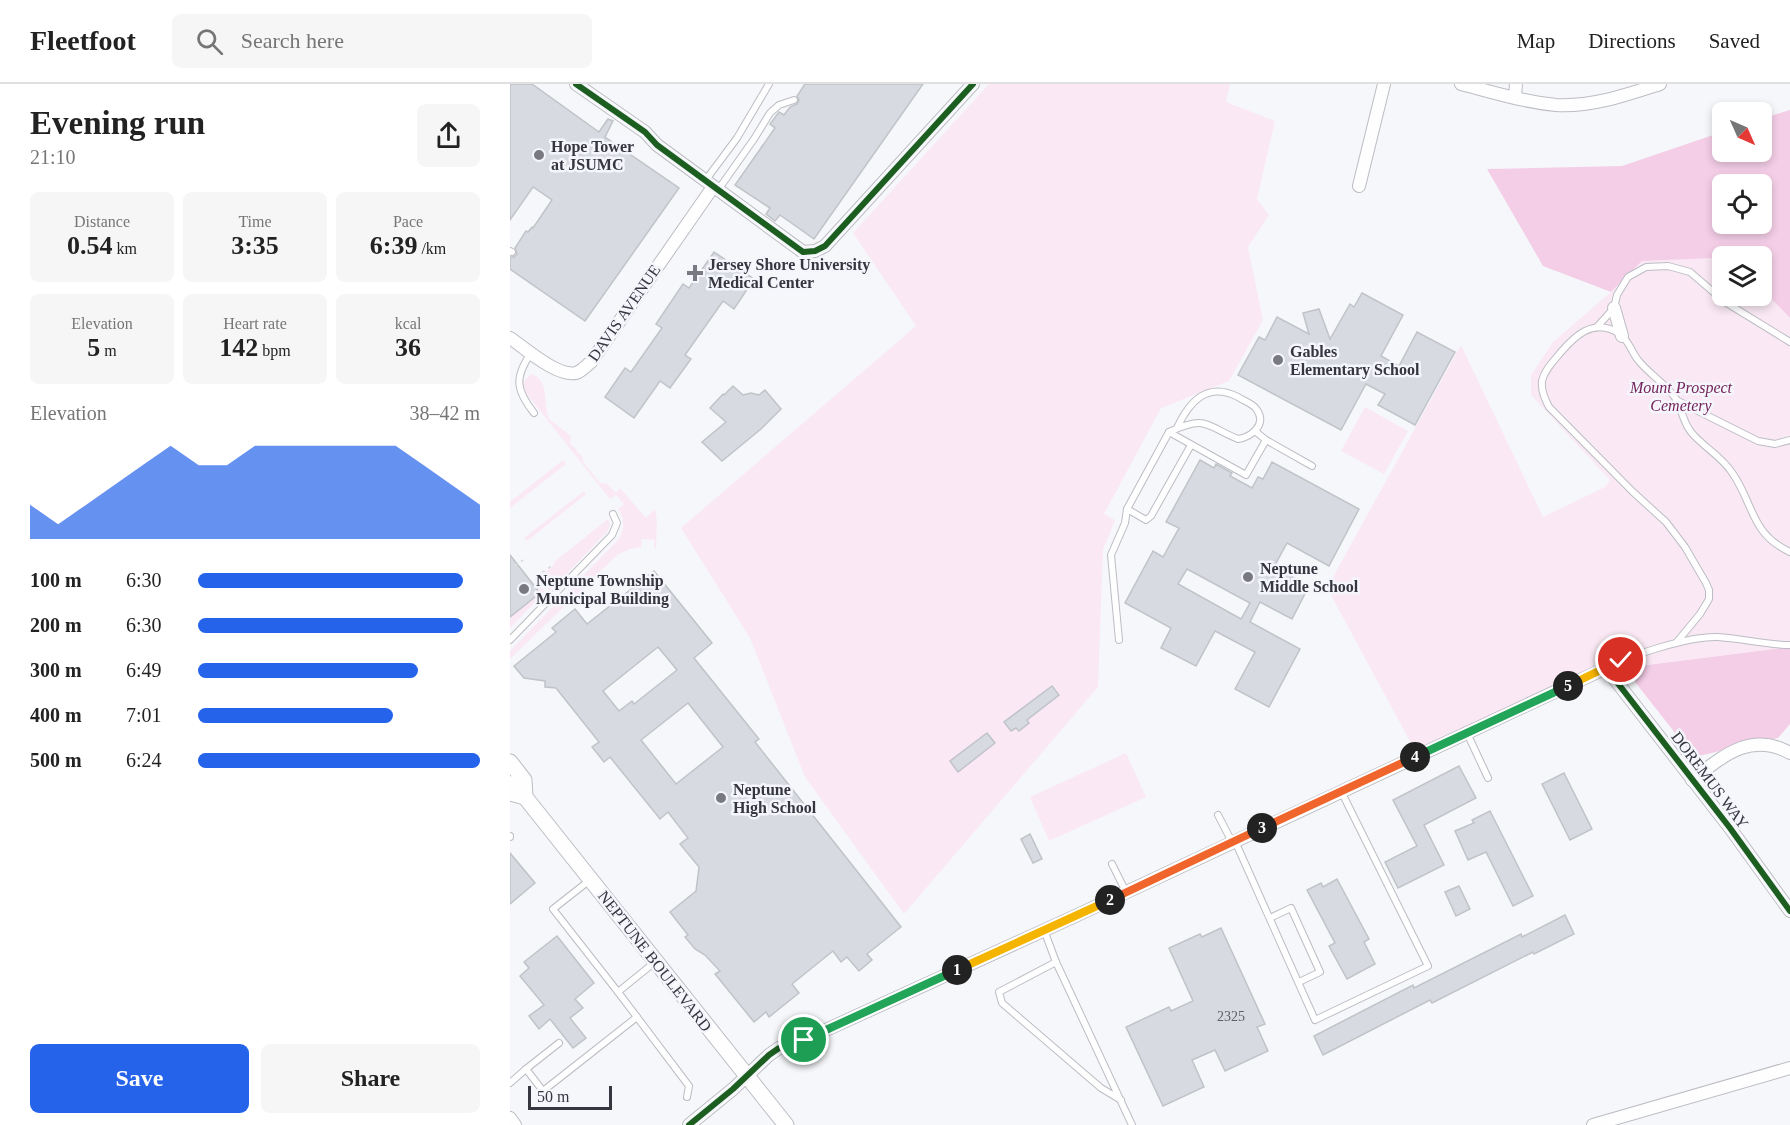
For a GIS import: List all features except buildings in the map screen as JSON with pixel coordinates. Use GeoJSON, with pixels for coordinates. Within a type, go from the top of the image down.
{"type":"FeatureCollection","features":[{"type":"Feature","properties":{"kind":"street"},"geometry":{"type":"LineString","coordinates":[[576,84],[645,132],[657,145],[803,252],[821,249],[966,86]]}},
{"type":"Feature","properties":{"kind":"street"},"geometry":{"type":"LineString","coordinates":[[1359,186],[1384,84]]}},
{"type":"Feature","properties":{"kind":"street"},"geometry":{"type":"LineString","coordinates":[[1461,84],[1557,105],[1578,105],[1609,100],[1645,86],[1660,84]]}},
{"type":"Feature","properties":{"kind":"street"},"geometry":{"type":"LineString","coordinates":[[1515,97],[1516,84]]}},
{"type":"Feature","properties":{"kind":"street","name":"DAVIS AVENUE"},"geometry":{"type":"LineString","coordinates":[[510,338],[563,372],[583,370],[591,362],[712,186]]}},
{"type":"Feature","properties":{"kind":"street"},"geometry":{"type":"LineString","coordinates":[[1614,309],[1623,336]]}},
{"type":"Feature","properties":{"kind":"street"},"geometry":{"type":"LineString","coordinates":[[689,1125],[779,1048],[804,1040],[1044,930],[1606,668]]}},
{"type":"Feature","properties":{"kind":"street","name":"DOREMUS WAY"},"geometry":{"type":"LineString","coordinates":[[1606,668],[1790,911]]}},
{"type":"Feature","properties":{"kind":"street"},"geometry":{"type":"LineString","coordinates":[[1692,780],[1731,752],[1746,746],[1771,745],[1790,753]]}},
{"type":"Feature","properties":{"kind":"street","name":"NEPTUNE BOULEVARD"},"geometry":{"type":"LineString","coordinates":[[510,762],[524,780],[517,795],[590,880],[786,1125]]}},
{"type":"Feature","properties":{"kind":"street"},"geometry":{"type":"LineString","coordinates":[[510,782],[517,795]]}},
{"type":"Feature","properties":{"kind":"street"},"geometry":{"type":"LineString","coordinates":[[1593,1125],[1790,1068]]}},
{"type":"Feature","properties":{"kind":"street"},"geometry":{"type":"LineString","coordinates":[[510,1118],[515,1125]]}},
{"type":"Feature","properties":{"kind":"lane"},"geometry":{"type":"LineString","coordinates":[[712,186],[769,84]]}},
{"type":"Feature","properties":{"kind":"lane"},"geometry":{"type":"LineString","coordinates":[[712,186],[754,139],[770,113],[779,105],[794,100]]}},
{"type":"Feature","properties":{"kind":"lane"},"geometry":{"type":"LineString","coordinates":[[1597,327],[1614,309],[1622,285],[1634,272],[1646,267],[1668,266],[1690,272],[1725,302],[1790,342]]}},
{"type":"Feature","properties":{"kind":"lane"},"geometry":{"type":"LineString","coordinates":[[1677,643],[1709,599],[1706,583],[1676,532],[1549,407],[1542,389],[1545,372],[1569,342],[1582,332],[1597,327],[1609,329],[1623,336],[1638,360],[1676,400],[1758,441],[1775,444],[1790,440]]}},
{"type":"Feature","properties":{"kind":"lane"},"geometry":{"type":"LineString","coordinates":[[532,353],[520,371],[519,381],[522,396],[534,413]]}},
{"type":"Feature","properties":{"kind":"lane"},"geometry":{"type":"LineString","coordinates":[[1119,640],[1111,555],[1125,523],[1127,509],[1169,432],[1190,423],[1203,422],[1238,439],[1249,436],[1255,431],[1260,420],[1257,409],[1253,406],[1234,395],[1213,392],[1197,399],[1191,405],[1177,428]]}},
{"type":"Feature","properties":{"kind":"lane"},"geometry":{"type":"LineString","coordinates":[[1676,400],[1681,416],[1691,432],[1732,472],[1762,532],[1770,540],[1790,552]]}},
{"type":"Feature","properties":{"kind":"lane"},"geometry":{"type":"LineString","coordinates":[[1255,431],[1266,440],[1312,466]]}},
{"type":"Feature","properties":{"kind":"lane"},"geometry":{"type":"LineString","coordinates":[[1169,432],[1246,475],[1266,440]]}},
{"type":"Feature","properties":{"kind":"lane"},"geometry":{"type":"LineString","coordinates":[[1127,509],[1146,520],[1151,516],[1191,445]]}},
{"type":"Feature","properties":{"kind":"lane"},"geometry":{"type":"LineString","coordinates":[[510,640],[612,535],[617,523],[613,514]]}},
{"type":"Feature","properties":{"kind":"lane"},"geometry":{"type":"LineString","coordinates":[[1606,668],[1621,660],[1689,639],[1714,636],[1739,638],[1764,644],[1790,645]]}},
{"type":"Feature","properties":{"kind":"lane"},"geometry":{"type":"LineString","coordinates":[[1467,733],[1488,778]]}},
{"type":"Feature","properties":{"kind":"lane"},"geometry":{"type":"LineString","coordinates":[[1218,815],[1270,918],[1316,1020],[1428,966],[1341,791]]}},
{"type":"Feature","properties":{"kind":"lane"},"geometry":{"type":"LineString","coordinates":[[1112,864],[1126,892]]}},
{"type":"Feature","properties":{"kind":"lane"},"geometry":{"type":"LineString","coordinates":[[590,880],[553,909],[689,1086],[687,1097]]}},
{"type":"Feature","properties":{"kind":"lane"},"geometry":{"type":"LineString","coordinates":[[1270,918],[1291,908],[1320,972],[1299,982]]}},
{"type":"Feature","properties":{"kind":"lane"},"geometry":{"type":"LineString","coordinates":[[1044,930],[1056,962],[1132,1125]]}},
{"type":"Feature","properties":{"kind":"lane"},"geometry":{"type":"LineString","coordinates":[[618,992],[656,962]]}},
{"type":"Feature","properties":{"kind":"lane"},"geometry":{"type":"LineString","coordinates":[[1056,962],[999,992],[1002,1003],[1101,1088],[1121,1100]]}},
{"type":"Feature","properties":{"kind":"lane"},"geometry":{"type":"LineString","coordinates":[[526,1069],[543,1091],[637,1017]]}},
{"type":"Feature","properties":{"kind":"lane"},"geometry":{"type":"LineString","coordinates":[[510,1083],[559,1043]]}},
{"type":"Feature","properties":{"kind":"path"},"geometry":{"type":"LineString","coordinates":[[515,566],[523,560]]}},
{"type":"Feature","properties":{"kind":"path"},"geometry":{"type":"LineString","coordinates":[[536,577],[554,564]]}},
{"type":"Feature","properties":{"kind":"green space"},"geometry":{"type":"Polygon","coordinates":[[[989,84],[1230,84],[1226,102],[1275,121],[1257,199],[1269,215],[1248,247],[1263,320],[1229,381],[1161,408],[1104,514],[1115,520],[1103,550],[1098,687],[904,914],[805,777],[750,638],[681,528],[916,326],[853,233],[989,84]]]}},
{"type":"Feature","properties":{"kind":"green space","name":"Mount Prospect Cemetery"},"geometry":{"type":"Polygon","coordinates":[[[1712,258],[1712,306],[1772,306],[1772,299],[1790,318],[1790,647],[1624,668],[1619,665],[1418,756],[1327,588],[1461,345],[1543,517],[1605,487],[1610,480],[1531,395],[1531,375],[1553,342],[1611,292],[1642,261],[1712,258]]]}},
{"type":"Feature","properties":{"kind":"green space"},"geometry":{"type":"Polygon","coordinates":[[[531,374],[541,381],[549,419],[571,436],[570,444],[582,456],[583,462],[600,483],[607,484],[616,493],[620,488],[646,518],[655,509],[656,548],[654,548],[655,540],[642,539],[641,547],[617,555],[510,659],[510,651],[618,540],[623,525],[618,509],[624,504],[616,495],[610,499],[526,393],[523,387],[524,381],[531,374]]]}},
{"type":"Feature","properties":{"kind":"green space"},"geometry":{"type":"Polygon","coordinates":[[[1365,407],[1408,431],[1384,474],[1341,451],[1365,407]]]}},
{"type":"Feature","properties":{"kind":"green space"},"geometry":{"type":"Polygon","coordinates":[[[563,460],[566,464],[510,508],[510,502],[563,460]]]}},
{"type":"Feature","properties":{"kind":"green space"},"geometry":{"type":"Polygon","coordinates":[[[584,491],[586,494],[527,541],[524,538],[584,491]]]}},
{"type":"Feature","properties":{"kind":"green space"},"geometry":{"type":"Polygon","coordinates":[[[608,519],[610,525],[608,531],[548,593],[548,588],[539,577],[555,564],[554,562],[608,519]]]}},
{"type":"Feature","properties":{"kind":"green space"},"geometry":{"type":"Polygon","coordinates":[[[538,582],[545,592],[510,628],[510,617],[540,593],[534,586],[538,582]]]}},
{"type":"Feature","properties":{"kind":"green space"},"geometry":{"type":"Polygon","coordinates":[[[1126,753],[1146,797],[1049,841],[1030,797],[1126,753]]]}},
{"type":"Feature","properties":{"kind":"shaded area"},"geometry":{"type":"Polygon","coordinates":[[[1790,110],[1790,318],[1772,299],[1772,246],[1712,246],[1712,258],[1642,261],[1611,292],[1543,266],[1487,169],[1622,166],[1712,135],[1712,162],[1772,162],[1772,116],[1790,110]]]}},
{"type":"Feature","properties":{"kind":"shaded area"},"geometry":{"type":"Polygon","coordinates":[[[1790,647],[1790,724],[1778,738],[1694,757],[1624,668],[1790,647]]]}},
{"type":"Feature","properties":{"kind":"cycle path"},"geometry":{"type":"LineString","coordinates":[[576,84],[645,132],[657,145],[803,252],[815,251],[825,246],[973,84]]}},
{"type":"Feature","properties":{"kind":"cycle path"},"geometry":{"type":"LineString","coordinates":[[689,1125],[779,1048],[804,1040],[1071,918],[1606,668],[1730,828],[1790,911]]}},
{"type":"Feature","properties":{"kind":"place","name":"Hope Tower at JSUMC"},"geometry":{"type":"Point","coordinates":[539,155]}},
{"type":"Feature","properties":{"kind":"place","name":"Jersey Shore University Medical Center"},"geometry":{"type":"Point","coordinates":[695,273]}},
{"type":"Feature","properties":{"kind":"place","name":"Gables Elementary School"},"geometry":{"type":"Point","coordinates":[1278,360]}},
{"type":"Feature","properties":{"kind":"place","name":"Neptune Middle School"},"geometry":{"type":"Point","coordinates":[1248,577]}},
{"type":"Feature","properties":{"kind":"place","name":"Neptune Township Municipal Building"},"geometry":{"type":"Point","coordinates":[524,589]}},
{"type":"Feature","properties":{"kind":"place","name":"Neptune High School"},"geometry":{"type":"Point","coordinates":[721,798]}},
{"type":"Feature","properties":{"kind":"route"},"geometry":{"type":"LineString","coordinates":[[804,1040],[1071,918],[1621,660]]}}]}
